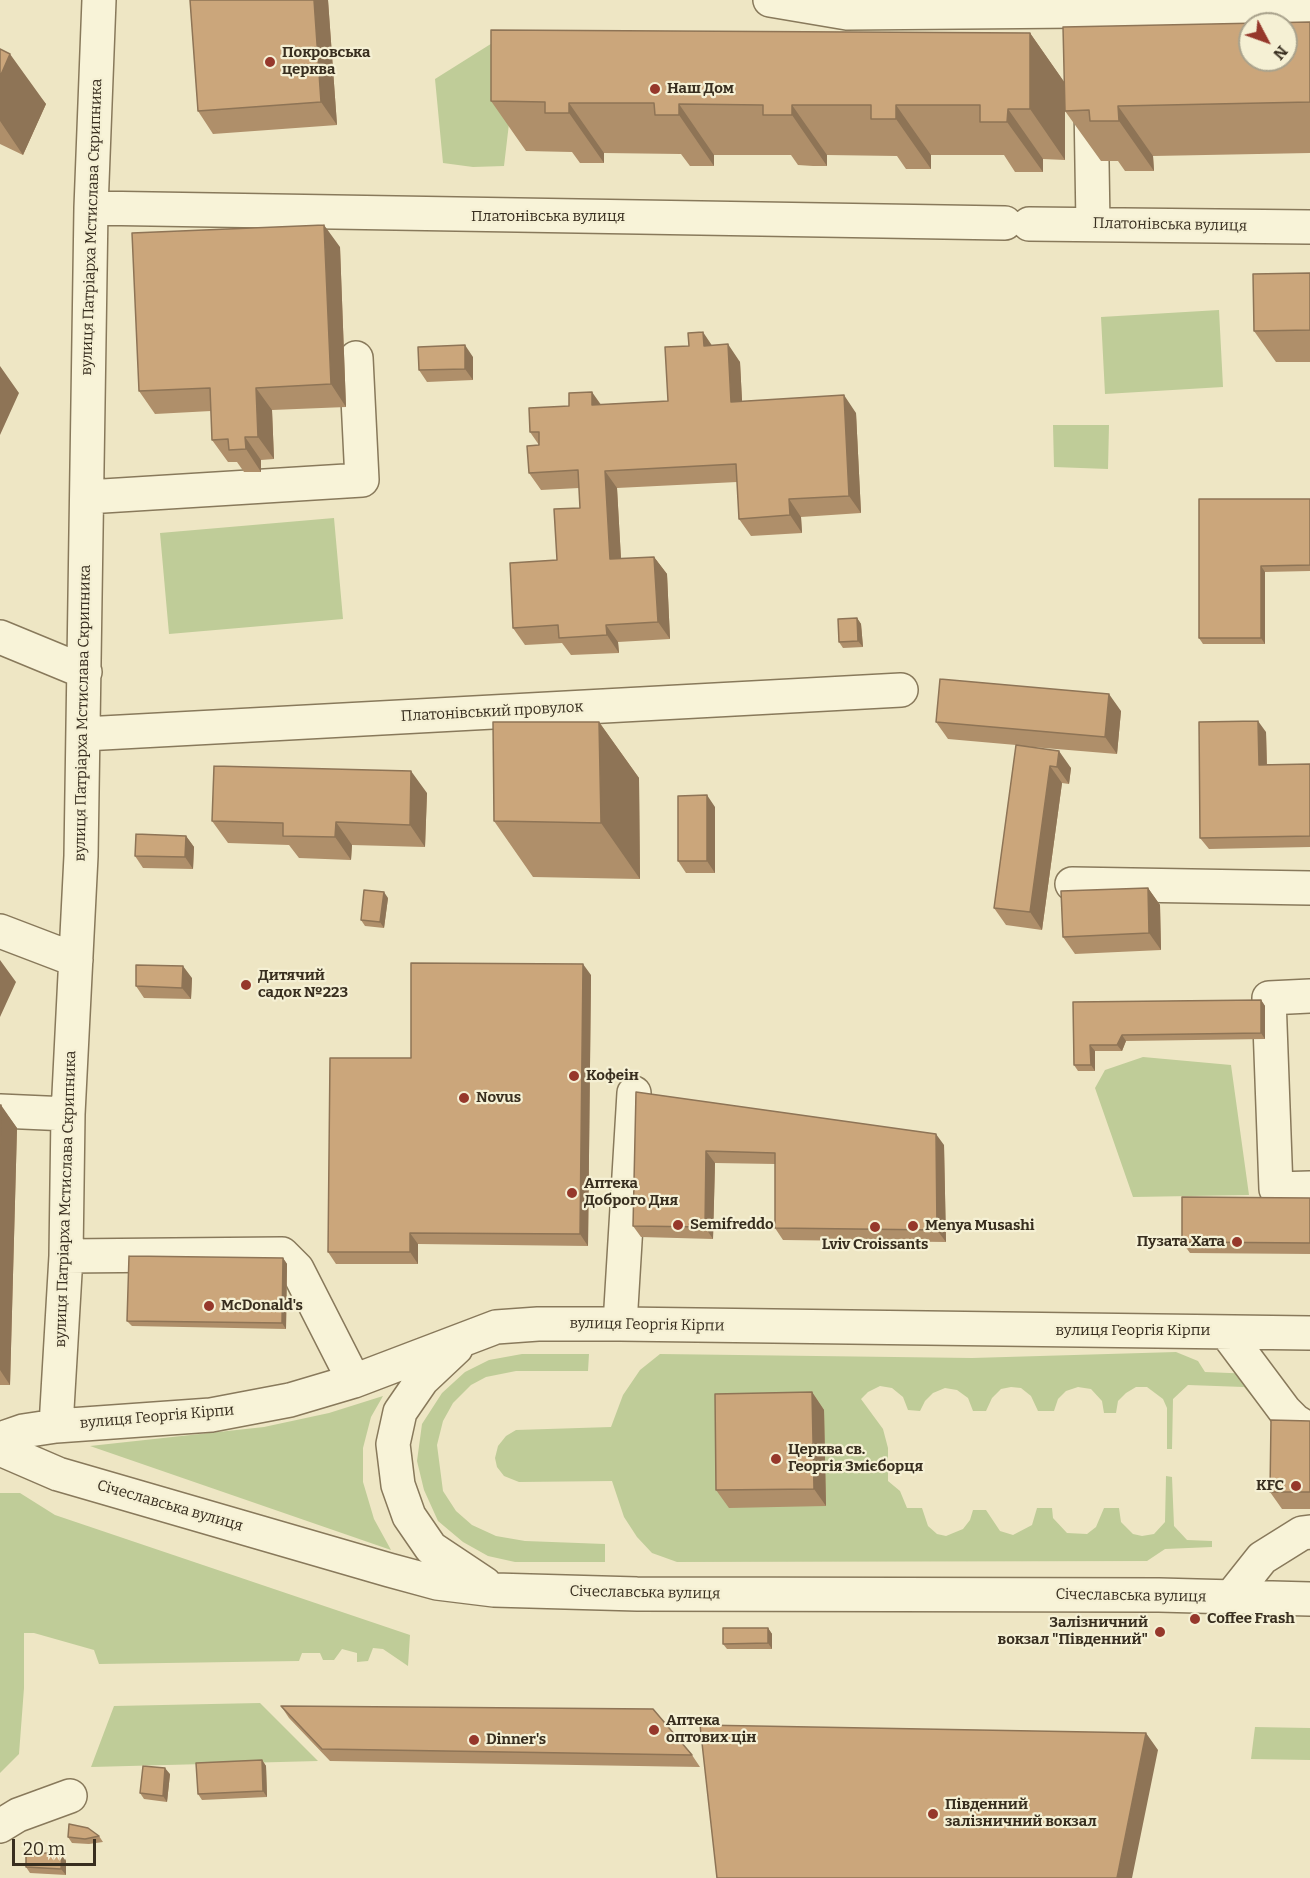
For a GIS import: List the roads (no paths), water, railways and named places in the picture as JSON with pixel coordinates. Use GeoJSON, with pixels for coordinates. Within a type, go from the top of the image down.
{"type":"FeatureCollection","features":[{"type":"Feature","properties":{"kind":"street","name":"вулиця Патріарха Мстислава Скрипника"},"geometry":{"type":"LineString","coordinates":[[56,1426],[66,1256],[68,1114],[84,734],[91,208],[99,0]]}},
{"type":"Feature","properties":{"kind":"street"},"geometry":{"type":"LineString","coordinates":[[770,0],[847,13],[1090,25],[1310,9]]}},
{"type":"Feature","properties":{"kind":"street"},"geometry":{"type":"LineString","coordinates":[[1090,73],[1093,224]]}},
{"type":"Feature","properties":{"kind":"street","name":"Платонівська вулиця"},"geometry":{"type":"LineString","coordinates":[[91,208],[1310,227]]}},
{"type":"Feature","properties":{"kind":"street"},"geometry":{"type":"LineString","coordinates":[[87,497],[362,480],[356,358]]}},
{"type":"Feature","properties":{"kind":"street"},"geometry":{"type":"LineString","coordinates":[[0,637],[85,672]]}},
{"type":"Feature","properties":{"kind":"street","name":"Платонівський провулок"},"geometry":{"type":"LineString","coordinates":[[84,734],[901,690]]}},
{"type":"Feature","properties":{"kind":"street"},"geometry":{"type":"LineString","coordinates":[[1072,884],[1310,888]]}},
{"type":"Feature","properties":{"kind":"street"},"geometry":{"type":"LineString","coordinates":[[0,931],[76,960]]}},
{"type":"Feature","properties":{"kind":"street"},"geometry":{"type":"LineString","coordinates":[[1310,996],[1269,998],[1276,1189],[1310,1188]]}},
{"type":"Feature","properties":{"kind":"street"},"geometry":{"type":"LineString","coordinates":[[620,1324],[634,1093]]}},
{"type":"Feature","properties":{"kind":"street"},"geometry":{"type":"LineString","coordinates":[[0,1112],[68,1114]]}},
{"type":"Feature","properties":{"kind":"street"},"geometry":{"type":"LineString","coordinates":[[66,1256],[282,1254],[297,1269],[354,1381]]}},
{"type":"Feature","properties":{"kind":"street","name":"вулиця Георгія Кірпи"},"geometry":{"type":"LineString","coordinates":[[0,1438],[23,1431],[56,1426],[211,1415],[290,1400],[354,1381],[496,1327],[620,1324],[1310,1333]]}},
{"type":"Feature","properties":{"kind":"street"},"geometry":{"type":"LineString","coordinates":[[1226,1332],[1285,1411],[1295,1421],[1310,1430]]}},
{"type":"Feature","properties":{"kind":"street"},"geometry":{"type":"LineString","coordinates":[[469,1336],[422,1380],[400,1413],[393,1444],[398,1485],[409,1516],[432,1548],[494,1590]]}},
{"type":"Feature","properties":{"kind":"street","name":"Січеславська вулиця"},"geometry":{"type":"LineString","coordinates":[[0,1449],[58,1474],[389,1570],[436,1582],[494,1590],[637,1594],[1310,1599]]}},
{"type":"Feature","properties":{"kind":"street"},"geometry":{"type":"LineString","coordinates":[[1231,1597],[1262,1558],[1302,1533],[1310,1532]]}},
{"type":"Feature","properties":{"kind":"street"},"geometry":{"type":"LineString","coordinates":[[0,1826],[18,1815],[70,1796]]}},
{"type":"Feature","properties":{"kind":"place","name":"Покровська церква"},"geometry":{"type":"Point","coordinates":[270,62]}},
{"type":"Feature","properties":{"kind":"place","name":"Наш Дом"},"geometry":{"type":"Point","coordinates":[655,89]}},
{"type":"Feature","properties":{"kind":"place","name":"Дитячий садок №223"},"geometry":{"type":"Point","coordinates":[246,985]}},
{"type":"Feature","properties":{"kind":"place","name":"Кофеiн"},"geometry":{"type":"Point","coordinates":[574,1076]}},
{"type":"Feature","properties":{"kind":"place","name":"Novus"},"geometry":{"type":"Point","coordinates":[464,1098]}},
{"type":"Feature","properties":{"kind":"place","name":"Аптека Доброго Дня"},"geometry":{"type":"Point","coordinates":[572,1193]}},
{"type":"Feature","properties":{"kind":"place","name":"Semifreddo"},"geometry":{"type":"Point","coordinates":[678,1225]}},
{"type":"Feature","properties":{"kind":"place","name":"Menya Musashi"},"geometry":{"type":"Point","coordinates":[913,1226]}},
{"type":"Feature","properties":{"kind":"place","name":"Lviv Croissants"},"geometry":{"type":"Point","coordinates":[875,1227]}},
{"type":"Feature","properties":{"kind":"place","name":"Пузата Хата"},"geometry":{"type":"Point","coordinates":[1237,1242]}},
{"type":"Feature","properties":{"kind":"place","name":"McDonald's"},"geometry":{"type":"Point","coordinates":[209,1306]}},
{"type":"Feature","properties":{"kind":"place","name":"Церква св. Георгія Змієборця"},"geometry":{"type":"Point","coordinates":[776,1459]}},
{"type":"Feature","properties":{"kind":"place","name":"KFC"},"geometry":{"type":"Point","coordinates":[1296,1486]}},
{"type":"Feature","properties":{"kind":"place","name":"Coffee Frash"},"geometry":{"type":"Point","coordinates":[1195,1619]}},
{"type":"Feature","properties":{"kind":"place","name":"Залізничний вокзал \"Південний\""},"geometry":{"type":"Point","coordinates":[1160,1632]}},
{"type":"Feature","properties":{"kind":"place","name":"Аптека оптових цін"},"geometry":{"type":"Point","coordinates":[654,1730]}},
{"type":"Feature","properties":{"kind":"place","name":"Dinner's"},"geometry":{"type":"Point","coordinates":[474,1740]}},
{"type":"Feature","properties":{"kind":"place","name":"Південний залізничний вокзал"},"geometry":{"type":"Point","coordinates":[933,1814]}}]}
